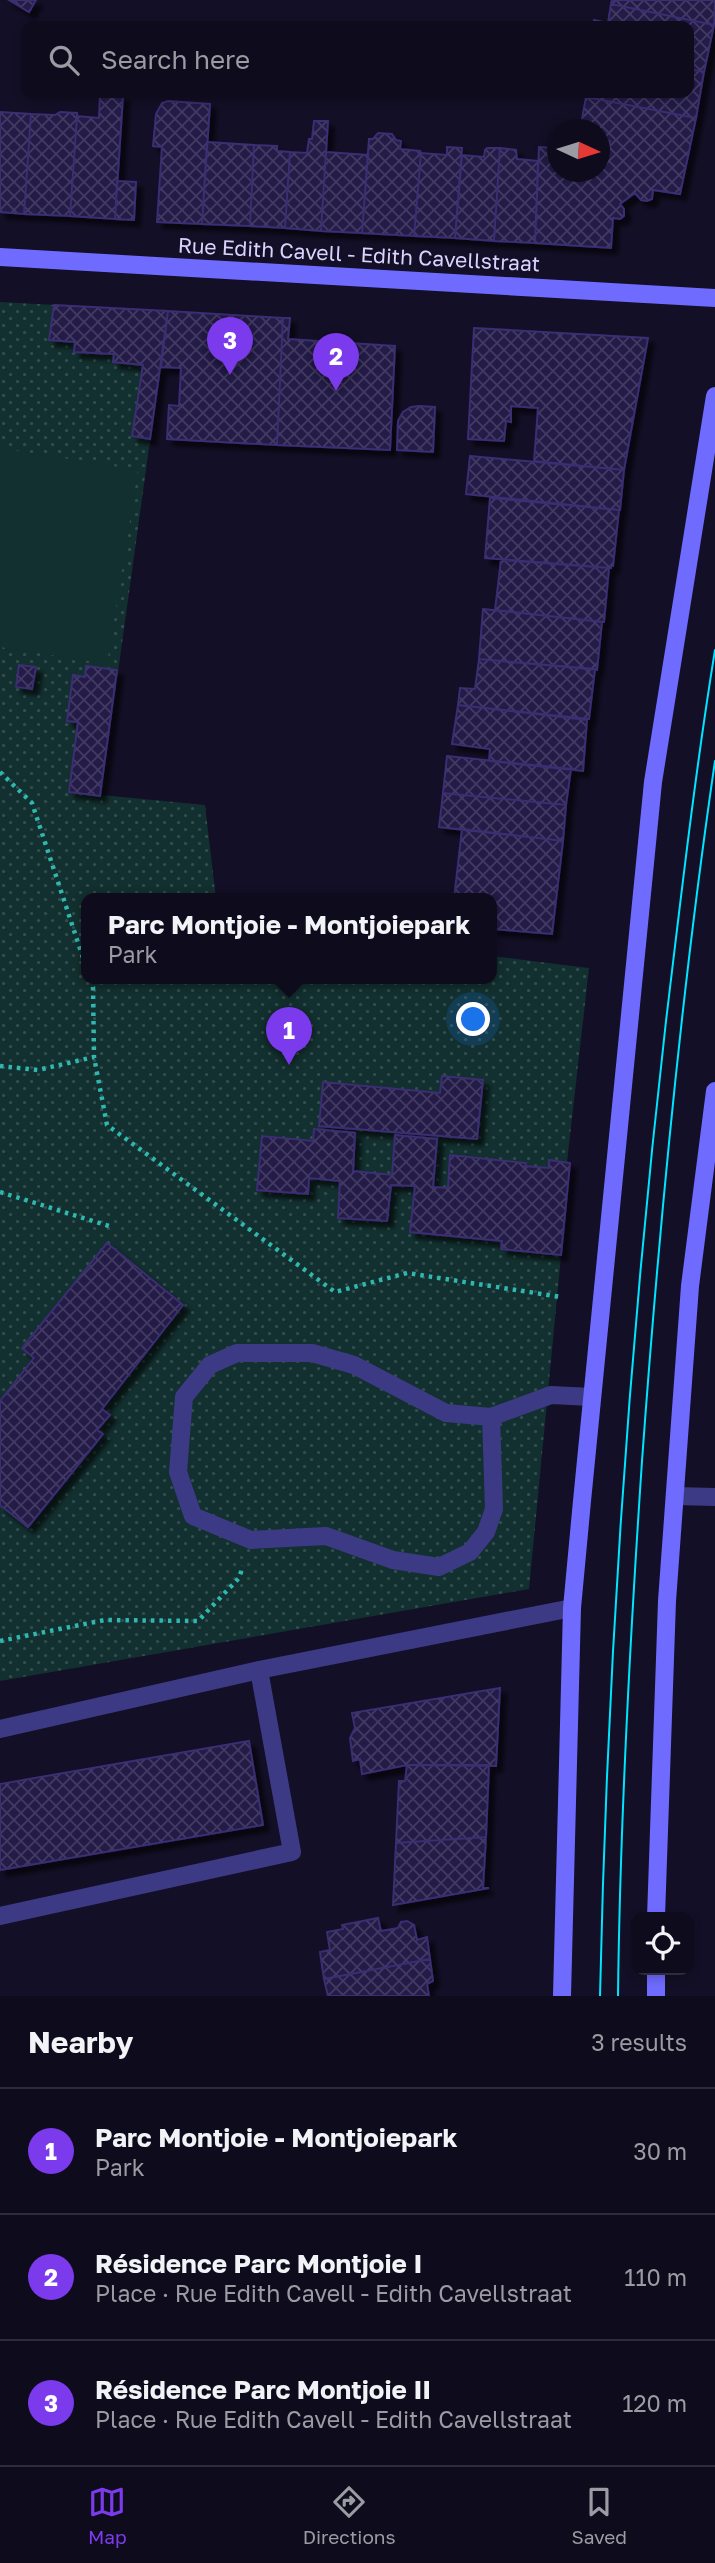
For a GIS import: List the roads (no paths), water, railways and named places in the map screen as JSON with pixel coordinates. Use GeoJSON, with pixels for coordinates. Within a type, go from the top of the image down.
{"type":"FeatureCollection","features":[{"type":"Feature","properties":{"kind":"main road","name":"Rue Edith Cavell - Edith Cavellstraat"},"geometry":{"type":"LineString","coordinates":[[0,257],[715,298]]}},
{"type":"Feature","properties":{"kind":"main road"},"geometry":{"type":"LineString","coordinates":[[562,1996],[572,1608],[592,1397],[653,782],[715,396]]}},
{"type":"Feature","properties":{"kind":"main road"},"geometry":{"type":"LineString","coordinates":[[656,1912],[667,1601],[690,1286],[715,1091]]}},
{"type":"Feature","properties":{"kind":"main road"},"geometry":{"type":"LineString","coordinates":[[656,1975],[656,1996]]}},
{"type":"Feature","properties":{"kind":"street"},"geometry":{"type":"LineString","coordinates":[[491,1417],[494,1509],[486,1532],[470,1552],[439,1567],[393,1560],[327,1536],[251,1540],[193,1516],[178,1472],[184,1397],[210,1365],[237,1353],[312,1353],[354,1365],[446,1413],[491,1417],[551,1395],[592,1397]]}},
{"type":"Feature","properties":{"kind":"street"},"geometry":{"type":"LineString","coordinates":[[675,1496],[715,1497]]}},
{"type":"Feature","properties":{"kind":"street"},"geometry":{"type":"LineString","coordinates":[[0,1729],[259,1670],[572,1608]]}},
{"type":"Feature","properties":{"kind":"street"},"geometry":{"type":"LineString","coordinates":[[0,1916],[292,1852],[259,1670]]}},
{"type":"Feature","properties":{"kind":"tram line"},"geometry":{"type":"LineString","coordinates":[[600,1996],[614,1630],[641,1264],[677,928],[715,650]]}},
{"type":"Feature","properties":{"kind":"tram line"},"geometry":{"type":"LineString","coordinates":[[618,1996],[626,1728],[649,1373],[681,1023],[715,761]]}},
{"type":"Feature","properties":{"kind":"place","name":"Résidence Parc Montjoie II"},"geometry":{"type":"Point","coordinates":[230,375]}},
{"type":"Feature","properties":{"kind":"place","name":"Résidence Parc Montjoie I"},"geometry":{"type":"Point","coordinates":[336,391]}},
{"type":"Feature","properties":{"kind":"place","name":"Parc Montjoie - Montjoiepark"},"geometry":{"type":"Point","coordinates":[289,1065]}}]}
